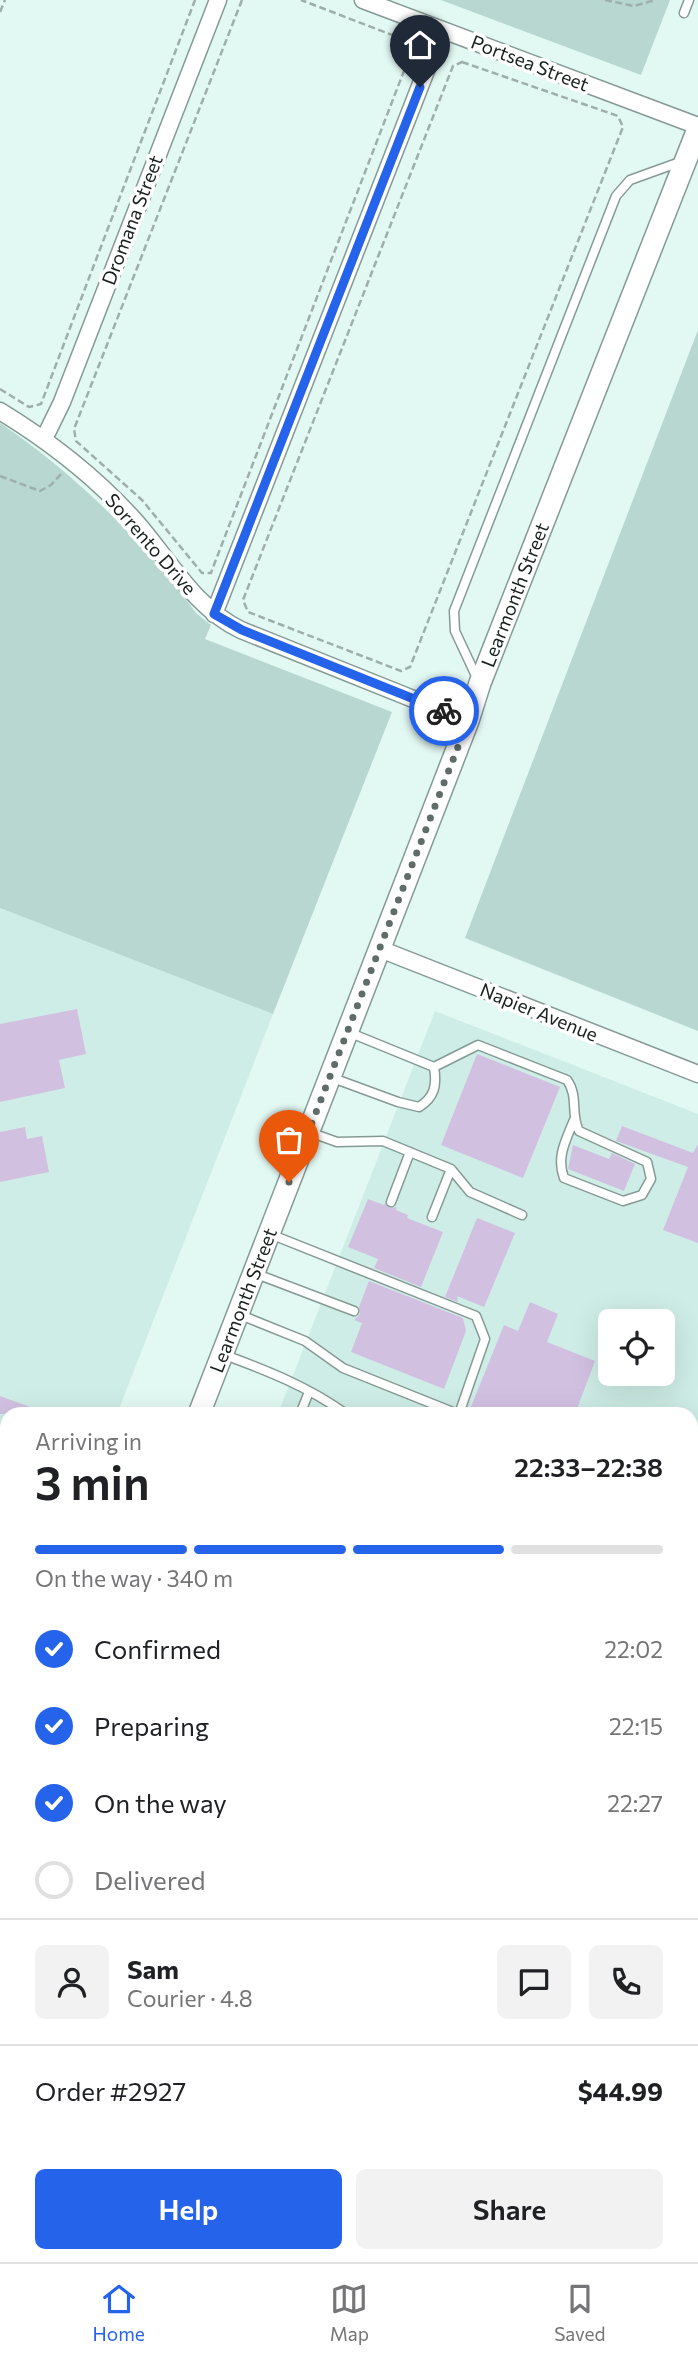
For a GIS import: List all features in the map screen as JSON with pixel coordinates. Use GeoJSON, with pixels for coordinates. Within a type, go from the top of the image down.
{"type":"FeatureCollection","features":[{"type":"Feature","properties":{"kind":"street","name":"Dromana Street"},"geometry":{"type":"LineString","coordinates":[[44,439],[62,402],[218,0]]}},
{"type":"Feature","properties":{"kind":"street","name":"Portsea Street"},"geometry":{"type":"LineString","coordinates":[[363,0],[698,128]]}},
{"type":"Feature","properties":{"kind":"street"},"geometry":{"type":"LineString","coordinates":[[214,614],[442,30]]}},
{"type":"Feature","properties":{"kind":"street","name":"Learmonth Street"},"geometry":{"type":"LineString","coordinates":[[202,1407],[468,721],[480,683],[698,128]]}},
{"type":"Feature","properties":{"kind":"street","name":"Sorrento Drive"},"geometry":{"type":"LineString","coordinates":[[0,411],[71,460],[125,510],[214,614],[242,630],[468,721]]}},
{"type":"Feature","properties":{"kind":"street","name":"Napier Avenue"},"geometry":{"type":"LineString","coordinates":[[380,949],[698,1074]]}},
{"type":"Feature","properties":{"kind":"lane"},"geometry":{"type":"LineString","coordinates":[[684,13],[689,0]]}},
{"type":"Feature","properties":{"kind":"lane"},"geometry":{"type":"LineString","coordinates":[[480,683],[455,631],[453,615],[615,196],[630,180],[686,160]]}},
{"type":"Feature","properties":{"kind":"lane"},"geometry":{"type":"LineString","coordinates":[[348,1032],[435,1067],[478,1045],[567,1080],[573,1088],[576,1105],[561,1154],[564,1178],[623,1201],[642,1195],[651,1179],[647,1162],[594,1140],[579,1131],[573,1120]]}},
{"type":"Feature","properties":{"kind":"lane"},"geometry":{"type":"LineString","coordinates":[[330,1077],[419,1107],[431,1100],[436,1082],[435,1067]]}},
{"type":"Feature","properties":{"kind":"lane"},"geometry":{"type":"LineString","coordinates":[[309,1132],[337,1142],[383,1141],[451,1169],[470,1192],[522,1215]]}},
{"type":"Feature","properties":{"kind":"lane"},"geometry":{"type":"LineString","coordinates":[[391,1202],[410,1152]]}},
{"type":"Feature","properties":{"kind":"lane"},"geometry":{"type":"LineString","coordinates":[[432,1217],[451,1169]]}},
{"type":"Feature","properties":{"kind":"lane"},"geometry":{"type":"LineString","coordinates":[[270,1233],[476,1316],[485,1339],[461,1407]]}},
{"type":"Feature","properties":{"kind":"lane"},"geometry":{"type":"LineString","coordinates":[[254,1273],[354,1311]]}},
{"type":"Feature","properties":{"kind":"lane"},"geometry":{"type":"LineString","coordinates":[[238,1314],[305,1341],[342,1368],[441,1407]]}},
{"type":"Feature","properties":{"kind":"lane"},"geometry":{"type":"LineString","coordinates":[[222,1354],[288,1380],[336,1407]]}},
{"type":"Feature","properties":{"kind":"lane"},"geometry":{"type":"LineString","coordinates":[[303,1407],[309,1392]]}},
{"type":"Feature","properties":{"kind":"path"},"geometry":{"type":"LineString","coordinates":[[0,12],[5,0]]}},
{"type":"Feature","properties":{"kind":"path"},"geometry":{"type":"LineString","coordinates":[[0,389],[29,407],[41,404],[195,0]]}},
{"type":"Feature","properties":{"kind":"path"},"geometry":{"type":"LineString","coordinates":[[242,0],[74,429],[76,441],[142,500],[202,573],[211,573],[412,50],[408,41],[301,0]]}},
{"type":"Feature","properties":{"kind":"path"},"geometry":{"type":"LineString","coordinates":[[605,0],[634,6],[655,0]]}},
{"type":"Feature","properties":{"kind":"path"},"geometry":{"type":"LineString","coordinates":[[462,62],[618,116],[623,127],[410,667],[401,671],[248,612],[243,600],[453,66],[462,62]]}},
{"type":"Feature","properties":{"kind":"path"},"geometry":{"type":"LineString","coordinates":[[0,476],[40,491],[51,485],[71,460]]}},
{"type":"Feature","properties":{"kind":"shaded area"},"geometry":{"type":"Polygon","coordinates":[[[441,0],[670,0],[641,75],[441,0]]]}},
{"type":"Feature","properties":{"kind":"shaded area"},"geometry":{"type":"Polygon","coordinates":[[[698,330],[698,1031],[465,938],[698,330]]]}},
{"type":"Feature","properties":{"kind":"shaded area"},"geometry":{"type":"Polygon","coordinates":[[[0,423],[82,487],[130,535],[197,614],[211,625],[205,639],[392,712],[273,1014],[0,908],[0,423]]]}},
{"type":"Feature","properties":{"kind":"shaded area"},"geometry":{"type":"Polygon","coordinates":[[[0,908],[273,1014],[120,1407],[0,1407],[0,908]]]}},
{"type":"Feature","properties":{"kind":"shaded area"},"geometry":{"type":"Polygon","coordinates":[[[435,1011],[698,1114],[698,1407],[281,1407],[435,1011]]]}},
{"type":"Feature","properties":{"kind":"building"},"geometry":{"type":"Polygon","coordinates":[[[77,1009],[86,1054],[59,1060],[65,1088],[0,1102],[0,1024],[77,1009]]]}},
{"type":"Feature","properties":{"kind":"building"},"geometry":{"type":"Polygon","coordinates":[[[477,1054],[560,1087],[523,1178],[441,1145],[477,1054]]]}},
{"type":"Feature","properties":{"kind":"building"},"geometry":{"type":"Polygon","coordinates":[[[622,1126],[693,1153],[698,1144],[698,1243],[663,1230],[688,1167],[616,1141],[622,1126]]]}},
{"type":"Feature","properties":{"kind":"building"},"geometry":{"type":"Polygon","coordinates":[[[25,1127],[27,1139],[42,1136],[49,1172],[0,1182],[0,1132],[25,1127]]]}},
{"type":"Feature","properties":{"kind":"building"},"geometry":{"type":"Polygon","coordinates":[[[573,1145],[609,1159],[612,1153],[635,1164],[624,1191],[568,1169],[573,1145]]]}},
{"type":"Feature","properties":{"kind":"building"},"geometry":{"type":"Polygon","coordinates":[[[368,1199],[384,1205],[385,1203],[389,1208],[397,1207],[396,1210],[408,1215],[407,1218],[443,1232],[421,1287],[374,1268],[378,1259],[348,1247],[368,1199]]]}},
{"type":"Feature","properties":{"kind":"building"},"geometry":{"type":"Polygon","coordinates":[[[477,1218],[515,1233],[484,1307],[457,1296],[458,1302],[445,1297],[477,1218]]]}},
{"type":"Feature","properties":{"kind":"building"},"geometry":{"type":"Polygon","coordinates":[[[369,1281],[463,1318],[466,1331],[444,1389],[351,1352],[362,1323],[354,1320],[360,1314],[359,1307],[369,1281]]]}},
{"type":"Feature","properties":{"kind":"building"},"geometry":{"type":"Polygon","coordinates":[[[530,1302],[558,1314],[547,1342],[595,1361],[578,1407],[471,1407],[504,1325],[518,1331],[530,1302]]]}},
{"type":"Feature","properties":{"kind":"building"},"geometry":{"type":"Polygon","coordinates":[[[0,1396],[30,1407],[0,1407],[0,1396]]]}},
{"type":"Feature","properties":{"kind":"way so far"},"geometry":{"type":"LineString","coordinates":[[289,1182],[468,721],[444,711]]}},
{"type":"Feature","properties":{"kind":"route"},"geometry":{"type":"LineString","coordinates":[[420,87],[231,577],[214,614],[242,630],[444,711]]}}]}
